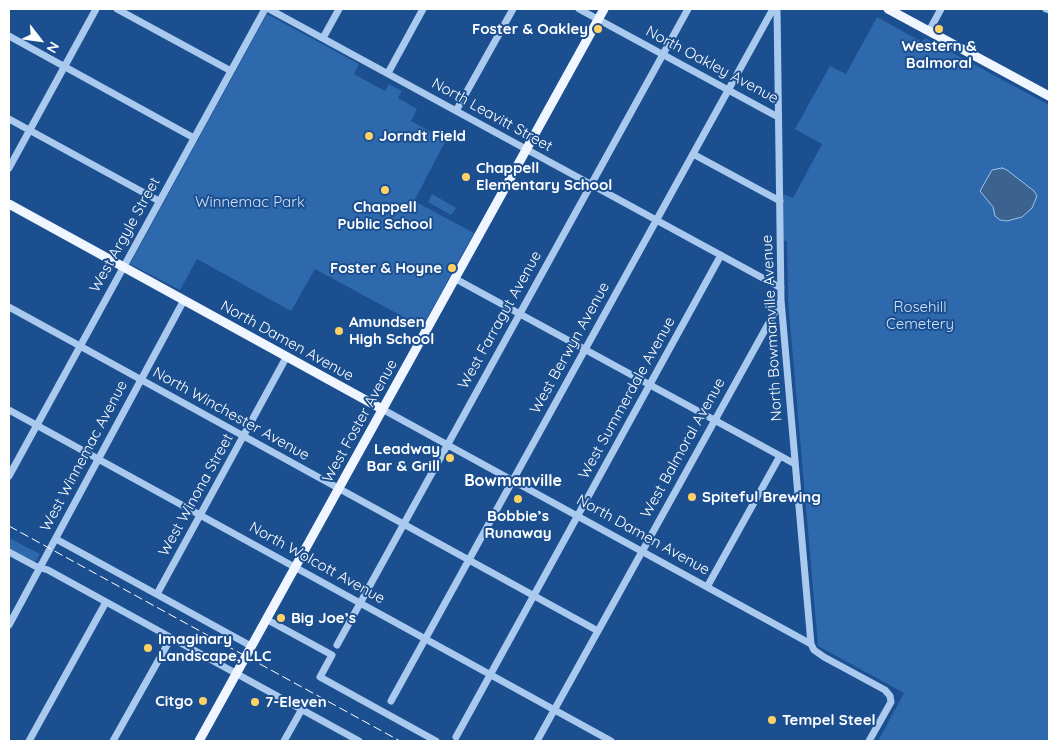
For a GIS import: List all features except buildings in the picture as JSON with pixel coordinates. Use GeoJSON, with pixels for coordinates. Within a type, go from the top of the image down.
{"type":"FeatureCollection","features":[{"type":"Feature","properties":{"kind":"main road","name":"West Foster Avenue"},"geometry":{"type":"LineString","coordinates":[[199,741],[604,9]]}},
{"type":"Feature","properties":{"kind":"main road"},"geometry":{"type":"LineString","coordinates":[[888,9],[1049,96]]}},
{"type":"Feature","properties":{"kind":"main road","name":"North Damen Avenue"},"geometry":{"type":"LineString","coordinates":[[9,204],[382,409]]}},
{"type":"Feature","properties":{"kind":"street"},"geometry":{"type":"LineString","coordinates":[[9,168],[96,9]]}},
{"type":"Feature","properties":{"kind":"street"},"geometry":{"type":"LineString","coordinates":[[117,9],[231,71]]}},
{"type":"Feature","properties":{"kind":"street","name":"West Argyle Street"},"geometry":{"type":"LineString","coordinates":[[9,476],[123,266],[267,9]]}},
{"type":"Feature","properties":{"kind":"street","name":"North Leavitt Street"},"geometry":{"type":"LineString","coordinates":[[267,9],[781,288]]}},
{"type":"Feature","properties":{"kind":"street"},"geometry":{"type":"LineString","coordinates":[[323,38],[339,9]]}},
{"type":"Feature","properties":{"kind":"street"},"geometry":{"type":"LineString","coordinates":[[388,73],[423,9]]}},
{"type":"Feature","properties":{"kind":"street"},"geometry":{"type":"LineString","coordinates":[[456,111],[513,9]]}},
{"type":"Feature","properties":{"kind":"street","name":"North Oakley Avenue"},"geometry":{"type":"LineString","coordinates":[[579,9],[778,117]]}},
{"type":"Feature","properties":{"kind":"street","name":"West Farragut Avenue"},"geometry":{"type":"LineString","coordinates":[[337,645],[688,9]]}},
{"type":"Feature","properties":{"kind":"street","name":"West Berwyn Avenue"},"geometry":{"type":"LineString","coordinates":[[391,701],[775,9]]}},
{"type":"Feature","properties":{"kind":"street","name":"North Bowmanville Avenue"},"geometry":{"type":"LineString","coordinates":[[775,9],[781,300],[811,644]]}},
{"type":"Feature","properties":{"kind":"street"},"geometry":{"type":"LineString","coordinates":[[929,31],[941,9]]}},
{"type":"Feature","properties":{"kind":"street"},"geometry":{"type":"LineString","coordinates":[[9,36],[194,138]]}},
{"type":"Feature","properties":{"kind":"street"},"geometry":{"type":"LineString","coordinates":[[9,119],[159,201]]}},
{"type":"Feature","properties":{"kind":"street"},"geometry":{"type":"LineString","coordinates":[[693,154],[780,201]]}},
{"type":"Feature","properties":{"kind":"street","name":"West Summerdale Avenue"},"geometry":{"type":"LineString","coordinates":[[456,737],[721,255]]}},
{"type":"Feature","properties":{"kind":"street"},"geometry":{"type":"LineString","coordinates":[[454,278],[795,464]]}},
{"type":"Feature","properties":{"kind":"street","name":"West Winnemac Avenue"},"geometry":{"type":"LineString","coordinates":[[9,625],[184,300]]}},
{"type":"Feature","properties":{"kind":"street","name":"West Balmoral Avenue"},"geometry":{"type":"LineString","coordinates":[[537,741],[781,300]]}},
{"type":"Feature","properties":{"kind":"street","name":"North Winchester Avenue"},"geometry":{"type":"LineString","coordinates":[[9,307],[598,631]]}},
{"type":"Feature","properties":{"kind":"street","name":"West Winona Street"},"geometry":{"type":"LineString","coordinates":[[157,594],[287,356]]}},
{"type":"Feature","properties":{"kind":"street","name":"North Damen Avenue"},"geometry":{"type":"LineString","coordinates":[[382,409],[811,644],[814,650],[824,657],[885,690],[890,696],[891,702],[869,741]]}},
{"type":"Feature","properties":{"kind":"street","name":"North Wolcott Avenue"},"geometry":{"type":"LineString","coordinates":[[9,410],[611,741]]}},
{"type":"Feature","properties":{"kind":"street"},"geometry":{"type":"LineString","coordinates":[[707,587],[780,456]]}},
{"type":"Feature","properties":{"kind":"street"},"geometry":{"type":"LineString","coordinates":[[56,539],[251,646]]}},
{"type":"Feature","properties":{"kind":"street"},"geometry":{"type":"LineString","coordinates":[[9,552],[35,566],[48,570],[359,741]]}},
{"type":"Feature","properties":{"kind":"street"},"geometry":{"type":"LineString","coordinates":[[29,741],[106,602]]}},
{"type":"Feature","properties":{"kind":"street"},"geometry":{"type":"LineString","coordinates":[[266,618],[332,655],[320,677],[436,741]]}},
{"type":"Feature","properties":{"kind":"street"},"geometry":{"type":"LineString","coordinates":[[113,741],[171,638]]}},
{"type":"Feature","properties":{"kind":"street"},"geometry":{"type":"LineString","coordinates":[[284,741],[302,709]]}},
{"type":"Feature","properties":{"kind":"green space","name":"Winnemac Park"},"geometry":{"type":"Polygon","coordinates":[[[267,14],[359,64],[354,74],[385,91],[389,84],[402,91],[398,98],[417,109],[411,121],[446,140],[414,201],[474,233],[422,327],[315,269],[291,311],[197,259],[180,290],[130,264],[267,14]]]}},
{"type":"Feature","properties":{"kind":"green space","name":"Rosehill Cemetery"},"geometry":{"type":"Polygon","coordinates":[[[877,17],[922,42],[925,38],[1049,105],[1049,741],[878,741],[904,693],[818,646],[788,300],[787,242],[783,240],[783,194],[793,198],[822,144],[795,129],[830,66],[846,74],[877,17]]]}},
{"type":"Feature","properties":{"kind":"green space"},"geometry":{"type":"Polygon","coordinates":[[[432,194],[456,208],[451,215],[428,202],[432,194]]]}},
{"type":"Feature","properties":{"kind":"green space"},"geometry":{"type":"Polygon","coordinates":[[[9,538],[40,554],[35,562],[9,548],[9,538]]]}},
{"type":"Feature","properties":{"kind":"shaded area"},"geometry":{"type":"Polygon","coordinates":[[[1002,168],[1034,191],[1037,196],[1032,208],[1022,217],[1007,221],[1000,220],[995,216],[993,207],[980,191],[992,170],[1002,168]]]}},
{"type":"Feature","properties":{"kind":"railway"},"geometry":{"type":"LineString","coordinates":[[9,526],[400,741]]}},
{"type":"Feature","properties":{"kind":"place","name":"Foster & Oakley"},"geometry":{"type":"Point","coordinates":[598,29]}},
{"type":"Feature","properties":{"kind":"place","name":"Western & Balmoral"},"geometry":{"type":"Point","coordinates":[939,29]}},
{"type":"Feature","properties":{"kind":"place","name":"Jorndt Field"},"geometry":{"type":"Point","coordinates":[369,136]}},
{"type":"Feature","properties":{"kind":"place","name":"Chappell Elementary School"},"geometry":{"type":"Point","coordinates":[466,177]}},
{"type":"Feature","properties":{"kind":"place","name":"Chappell Public School"},"geometry":{"type":"Point","coordinates":[385,190]}},
{"type":"Feature","properties":{"kind":"place","name":"Foster & Hoyne"},"geometry":{"type":"Point","coordinates":[452,268]}},
{"type":"Feature","properties":{"kind":"place","name":"Amundsen High School"},"geometry":{"type":"Point","coordinates":[339,331]}},
{"type":"Feature","properties":{"kind":"place","name":"Leadway Bar & Grill"},"geometry":{"type":"Point","coordinates":[450,458]}},
{"type":"Feature","properties":{"kind":"place","name":"Spiteful Brewing"},"geometry":{"type":"Point","coordinates":[692,497]}},
{"type":"Feature","properties":{"kind":"place","name":"Bobbie’s Runaway"},"geometry":{"type":"Point","coordinates":[518,499]}},
{"type":"Feature","properties":{"kind":"place","name":"Big Joe’s"},"geometry":{"type":"Point","coordinates":[281,618]}},
{"type":"Feature","properties":{"kind":"place","name":"Imaginary Landscape, LLC"},"geometry":{"type":"Point","coordinates":[148,648]}},
{"type":"Feature","properties":{"kind":"place","name":"Citgo"},"geometry":{"type":"Point","coordinates":[203,701]}},
{"type":"Feature","properties":{"kind":"place","name":"7-Eleven"},"geometry":{"type":"Point","coordinates":[255,702]}},
{"type":"Feature","properties":{"kind":"place","name":"Tempel Steel"},"geometry":{"type":"Point","coordinates":[772,720]}},
{"type":"Feature","properties":{"kind":"district","name":"Bowmanville"},"geometry":{"type":"Point","coordinates":[513,481]}}]}
